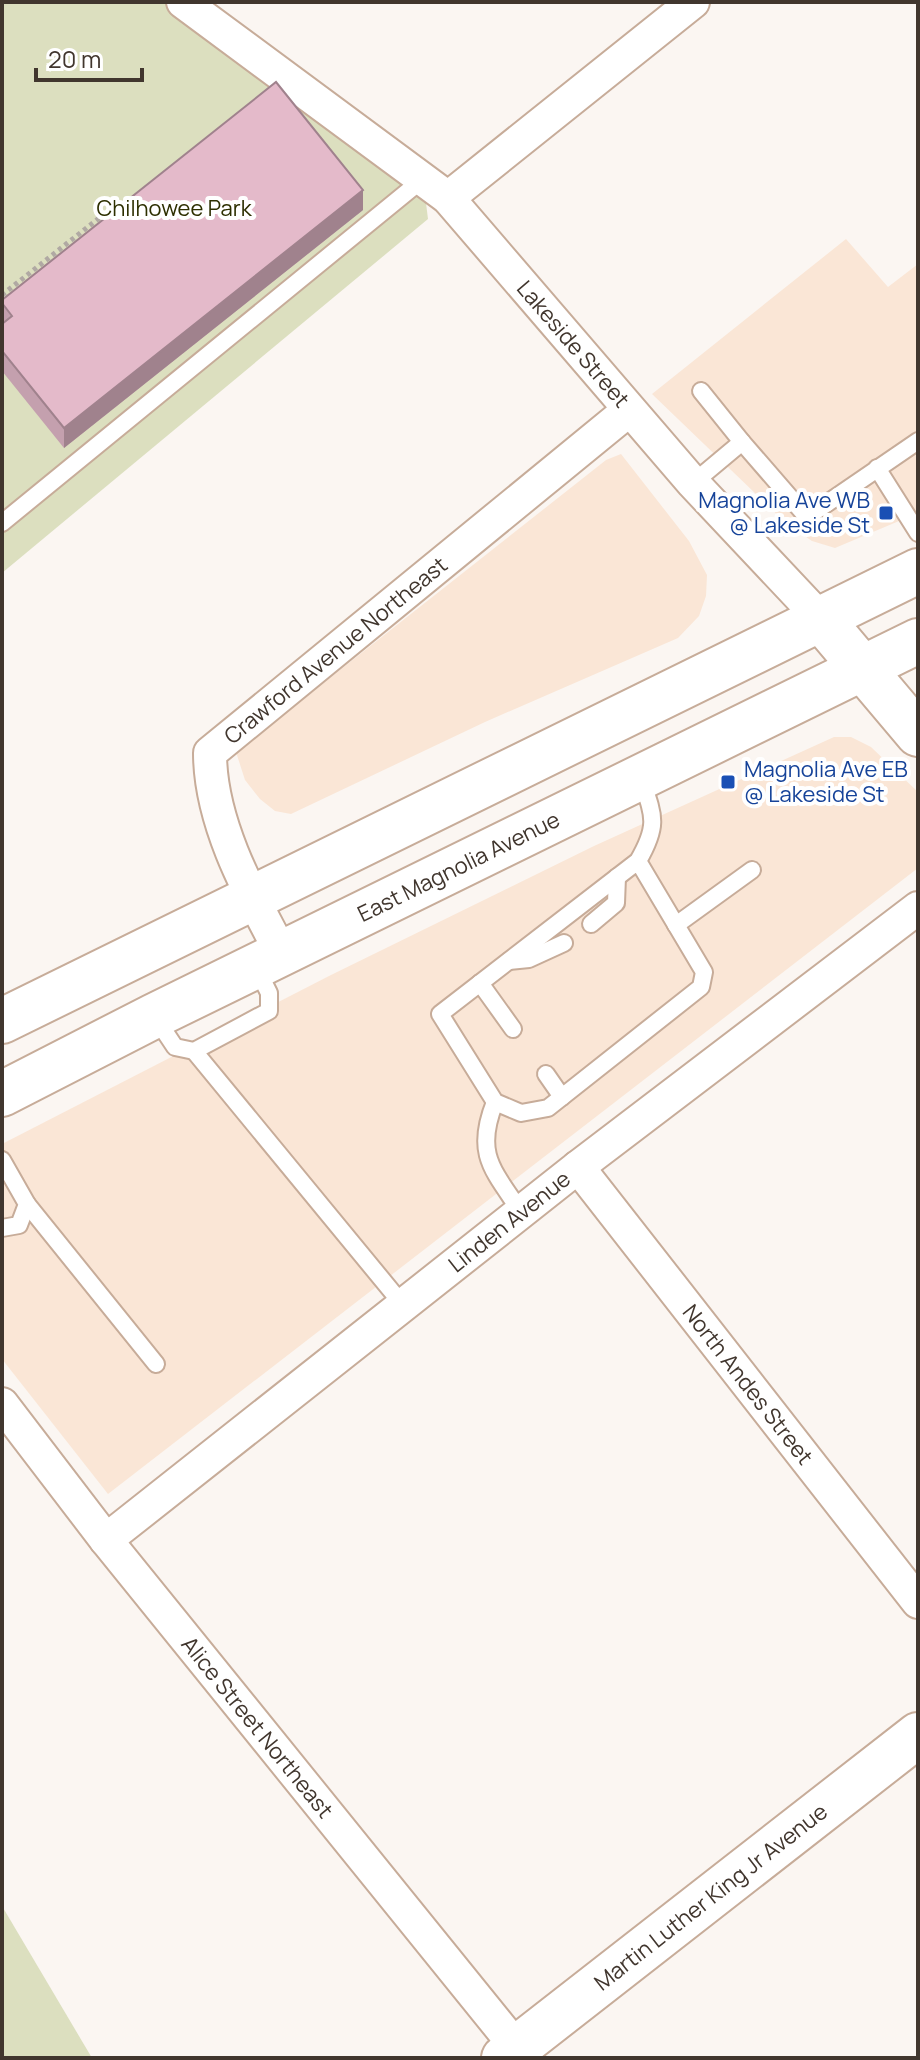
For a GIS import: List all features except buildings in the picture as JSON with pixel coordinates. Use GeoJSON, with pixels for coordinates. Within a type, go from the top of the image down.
{"type":"FeatureCollection","features":[{"type":"Feature","properties":{"kind":"main road"},"geometry":{"type":"LineString","coordinates":[[2,1021],[918,571]]}},
{"type":"Feature","properties":{"kind":"main road","name":"Lakeside Street"},"geometry":{"type":"LineString","coordinates":[[821,619],[866,668],[918,734]]}},
{"type":"Feature","properties":{"kind":"main road","name":"East Magnolia Avenue"},"geometry":{"type":"LineString","coordinates":[[2,1094],[154,1016],[918,641]]}},
{"type":"Feature","properties":{"kind":"main road","name":"Martin Luther King Jr Avenue"},"geometry":{"type":"LineString","coordinates":[[510,2053],[918,1735]]}},
{"type":"Feature","properties":{"kind":"street","name":"Lakeside Street"},"geometry":{"type":"LineString","coordinates":[[183,2],[435,188],[693,483],[821,619]]}},
{"type":"Feature","properties":{"kind":"street"},"geometry":{"type":"LineString","coordinates":[[435,188],[693,2]]}},
{"type":"Feature","properties":{"kind":"street","name":"Crawford Avenue Northeast"},"geometry":{"type":"LineString","coordinates":[[269,960],[252,897],[214,798],[210,753],[629,410]]}},
{"type":"Feature","properties":{"kind":"street","name":"Linden Avenue"},"geometry":{"type":"LineString","coordinates":[[106,1540],[578,1167],[918,908]]}},
{"type":"Feature","properties":{"kind":"street","name":"North Andes Street"},"geometry":{"type":"LineString","coordinates":[[578,1167],[918,1602]]}},
{"type":"Feature","properties":{"kind":"street","name":"Alice Street Northeast"},"geometry":{"type":"LineString","coordinates":[[2,1404],[510,2053]]}},
{"type":"Feature","properties":{"kind":"lane"},"geometry":{"type":"LineString","coordinates":[[2,523],[435,188]]}},
{"type":"Feature","properties":{"kind":"lane"},"geometry":{"type":"LineString","coordinates":[[701,391],[807,517],[918,441]]}},
{"type":"Feature","properties":{"kind":"lane"},"geometry":{"type":"LineString","coordinates":[[693,483],[742,442]]}},
{"type":"Feature","properties":{"kind":"lane"},"geometry":{"type":"LineString","coordinates":[[877,468],[918,533]]}},
{"type":"Feature","properties":{"kind":"lane"},"geometry":{"type":"LineString","coordinates":[[638,861],[704,972],[701,987],[548,1108],[521,1113],[495,1102],[440,1014],[638,861],[651,839],[655,818],[641,779]]}},
{"type":"Feature","properties":{"kind":"lane"},"geometry":{"type":"LineString","coordinates":[[676,925],[752,870]]}},
{"type":"Feature","properties":{"kind":"lane"},"geometry":{"type":"LineString","coordinates":[[591,924],[616,903],[617,877]]}},
{"type":"Feature","properties":{"kind":"lane"},"geometry":{"type":"LineString","coordinates":[[508,961],[529,959],[564,943]]}},
{"type":"Feature","properties":{"kind":"lane"},"geometry":{"type":"LineString","coordinates":[[194,1051],[269,1011],[269,960]]}},
{"type":"Feature","properties":{"kind":"lane"},"geometry":{"type":"LineString","coordinates":[[480,983],[513,1029]]}},
{"type":"Feature","properties":{"kind":"lane"},"geometry":{"type":"LineString","coordinates":[[154,1016],[175,1047],[194,1051],[403,1305]]}},
{"type":"Feature","properties":{"kind":"lane"},"geometry":{"type":"LineString","coordinates":[[546,1074],[562,1097]]}},
{"type":"Feature","properties":{"kind":"lane"},"geometry":{"type":"LineString","coordinates":[[495,1102],[483,1140],[491,1167],[521,1212]]}},
{"type":"Feature","properties":{"kind":"lane"},"geometry":{"type":"LineString","coordinates":[[2,1160],[27,1204],[156,1364]]}},
{"type":"Feature","properties":{"kind":"lane"},"geometry":{"type":"LineString","coordinates":[[2,1228],[19,1225],[27,1204]]}},
{"type":"Feature","properties":{"kind":"path"},"geometry":{"type":"LineString","coordinates":[[2,295],[113,207]]}},
{"type":"Feature","properties":{"kind":"shaded area"},"geometry":{"type":"Polygon","coordinates":[[[846,239],[888,287],[918,264],[918,513],[835,548],[812,541],[787,524],[652,394],[846,239]]]}},
{"type":"Feature","properties":{"kind":"shaded area"},"geometry":{"type":"Polygon","coordinates":[[[621,454],[689,541],[707,575],[706,596],[699,616],[678,638],[485,722],[291,814],[275,811],[260,799],[245,780],[236,752],[606,460],[621,454]]]}},
{"type":"Feature","properties":{"kind":"shaded area"},"geometry":{"type":"Polygon","coordinates":[[[834,737],[851,737],[871,747],[918,792],[918,868],[108,1494],[2,1359],[2,1144],[331,975],[594,846],[834,737]]]}},
{"type":"Feature","properties":{"kind":"green space","name":"Chilhowee Park"},"geometry":{"type":"Polygon","coordinates":[[[2,2],[183,2],[423,179],[428,219],[2,573],[2,2]]]}},
{"type":"Feature","properties":{"kind":"green space"},"geometry":{"type":"Polygon","coordinates":[[[2,1906],[92,2058],[2,2058],[2,1906]]]}},
{"type":"Feature","properties":{"kind":"place","name":"Magnolia Ave WB @ Lakeside St"},"geometry":{"type":"Point","coordinates":[886,513]}},
{"type":"Feature","properties":{"kind":"place","name":"Magnolia Ave EB @ Lakeside St"},"geometry":{"type":"Point","coordinates":[728,782]}}]}
